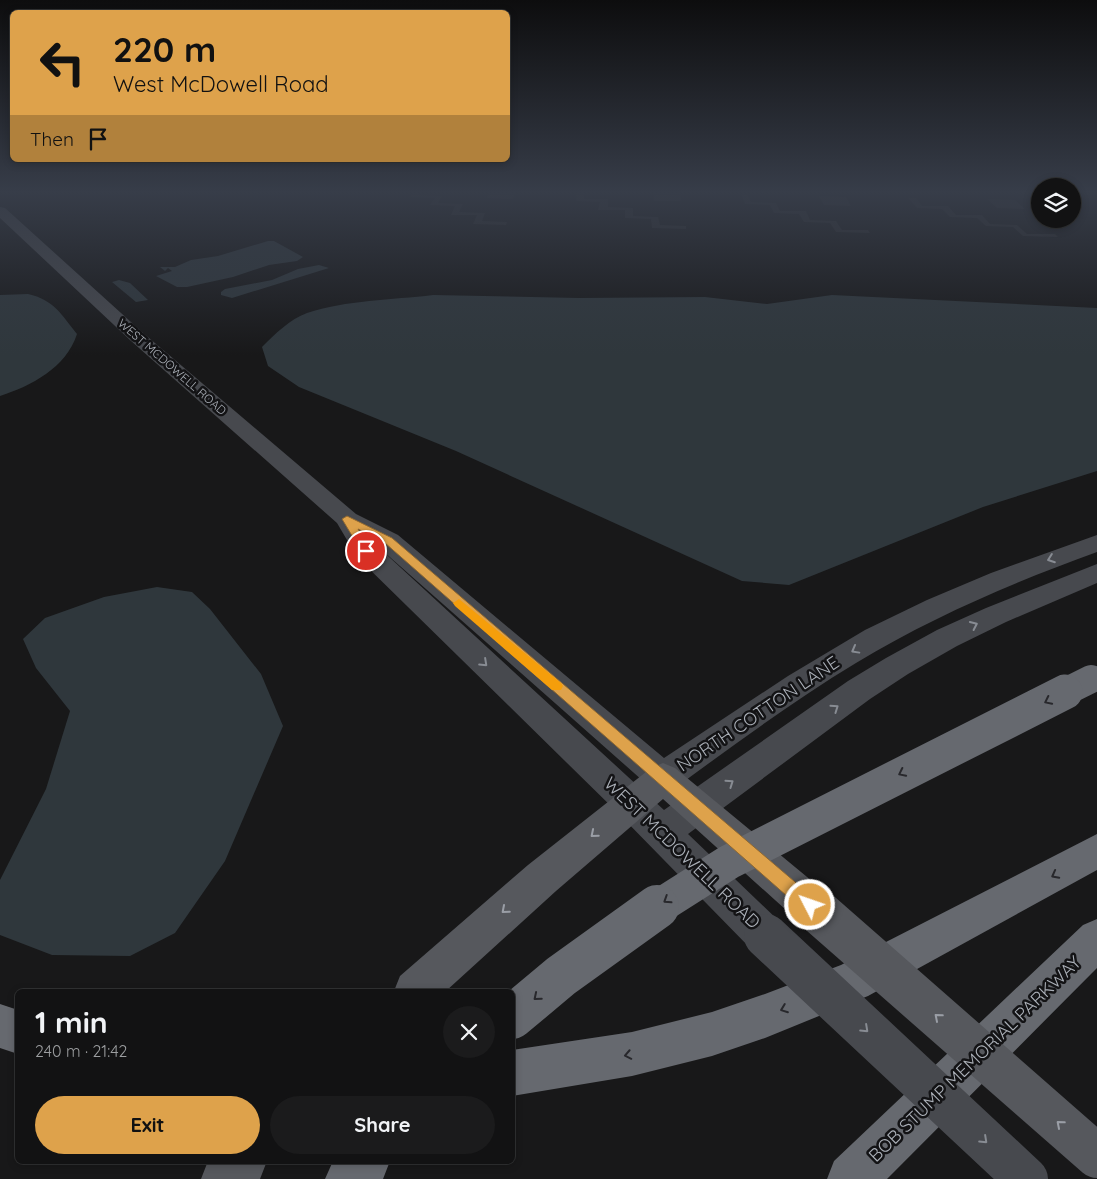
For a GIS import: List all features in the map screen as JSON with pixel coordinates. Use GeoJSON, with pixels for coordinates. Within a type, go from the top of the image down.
{"type":"FeatureCollection","features":[{"type":"Feature","properties":{"kind":"highway"},"geometry":{"type":"LineString","coordinates":[[515,1014],[561,976],[635,922],[729,862],[1094,678]]}},
{"type":"Feature","properties":{"kind":"highway"},"geometry":{"type":"LineString","coordinates":[[515,1073],[632,1054],[712,1034],[764,1016],[853,981],[1097,851]]}},
{"type":"Feature","properties":{"kind":"highway","name":"BOB STUMP MEMORIAL PARKWAY"},"geometry":{"type":"LineString","coordinates":[[852,1179],[1097,939]]}},
{"type":"Feature","properties":{"kind":"highway"},"geometry":{"type":"LineString","coordinates":[[0,1026],[15,1031]]}},
{"type":"Feature","properties":{"kind":"highway"},"geometry":{"type":"LineString","coordinates":[[350,1179],[363,1164]]}},
{"type":"Feature","properties":{"kind":"main road","name":"WEST MCDOWELL ROAD"},"geometry":{"type":"LineString","coordinates":[[37,245],[136,336],[347,519],[388,541],[810,905],[1097,1156]]}},
{"type":"Feature","properties":{"kind":"main road","name":"WEST MCDOWELL ROAD"},"geometry":{"type":"LineString","coordinates":[[347,519],[366,551],[632,802],[766,936],[1026,1179]]}},
{"type":"Feature","properties":{"kind":"main road","name":"NORTH COTTON LANE"},"geometry":{"type":"LineString","coordinates":[[420,986],[632,802],[663,778],[830,666],[898,626],[999,579],[1097,543]]}},
{"type":"Feature","properties":{"kind":"main road"},"geometry":{"type":"LineString","coordinates":[[662,832],[859,690],[897,666],[947,638],[996,615],[1097,573]]}},
{"type":"Feature","properties":{"kind":"main road"},"geometry":{"type":"LineString","coordinates":[[226,1179],[240,1164]]}},
{"type":"Feature","properties":{"kind":"shaded area"},"geometry":{"type":"Polygon","coordinates":[[[255,245],[281,245],[303,257],[297,261],[269,265],[233,277],[187,287],[177,287],[156,276],[172,271],[168,268],[165,271],[160,267],[175,267],[191,260],[218,256],[255,245]]]}},
{"type":"Feature","properties":{"kind":"shaded area"},"geometry":{"type":"Polygon","coordinates":[[[319,265],[329,268],[232,298],[221,295],[221,292],[225,289],[272,280],[298,269],[319,265]]]}},
{"type":"Feature","properties":{"kind":"shaded area"},"geometry":{"type":"Polygon","coordinates":[[[119,280],[130,283],[148,300],[136,302],[112,282],[119,280]]]}},
{"type":"Feature","properties":{"kind":"shaded area"},"geometry":{"type":"Polygon","coordinates":[[[28,294],[51,304],[77,334],[65,357],[56,366],[24,387],[0,396],[0,295],[28,294]]]}},
{"type":"Feature","properties":{"kind":"shaded area"},"geometry":{"type":"Polygon","coordinates":[[[433,295],[579,298],[705,297],[767,304],[832,295],[1097,308],[1097,471],[983,507],[789,585],[742,581],[456,451],[299,387],[268,366],[262,347],[283,327],[307,313],[337,305],[433,295]]]}},
{"type":"Feature","properties":{"kind":"shaded area"},"geometry":{"type":"Polygon","coordinates":[[[157,587],[192,592],[210,609],[261,674],[283,726],[225,861],[175,933],[130,956],[52,955],[0,935],[0,880],[46,789],[70,711],[36,668],[23,639],[45,618],[104,597],[157,587]]]}},
{"type":"Feature","properties":{"kind":"slow traffic"},"geometry":{"type":"LineString","coordinates":[[459,603],[556,686]]}},
{"type":"Feature","properties":{"kind":"route"},"geometry":{"type":"LineString","coordinates":[[366,551],[347,519],[388,541],[810,905]]}}]}
